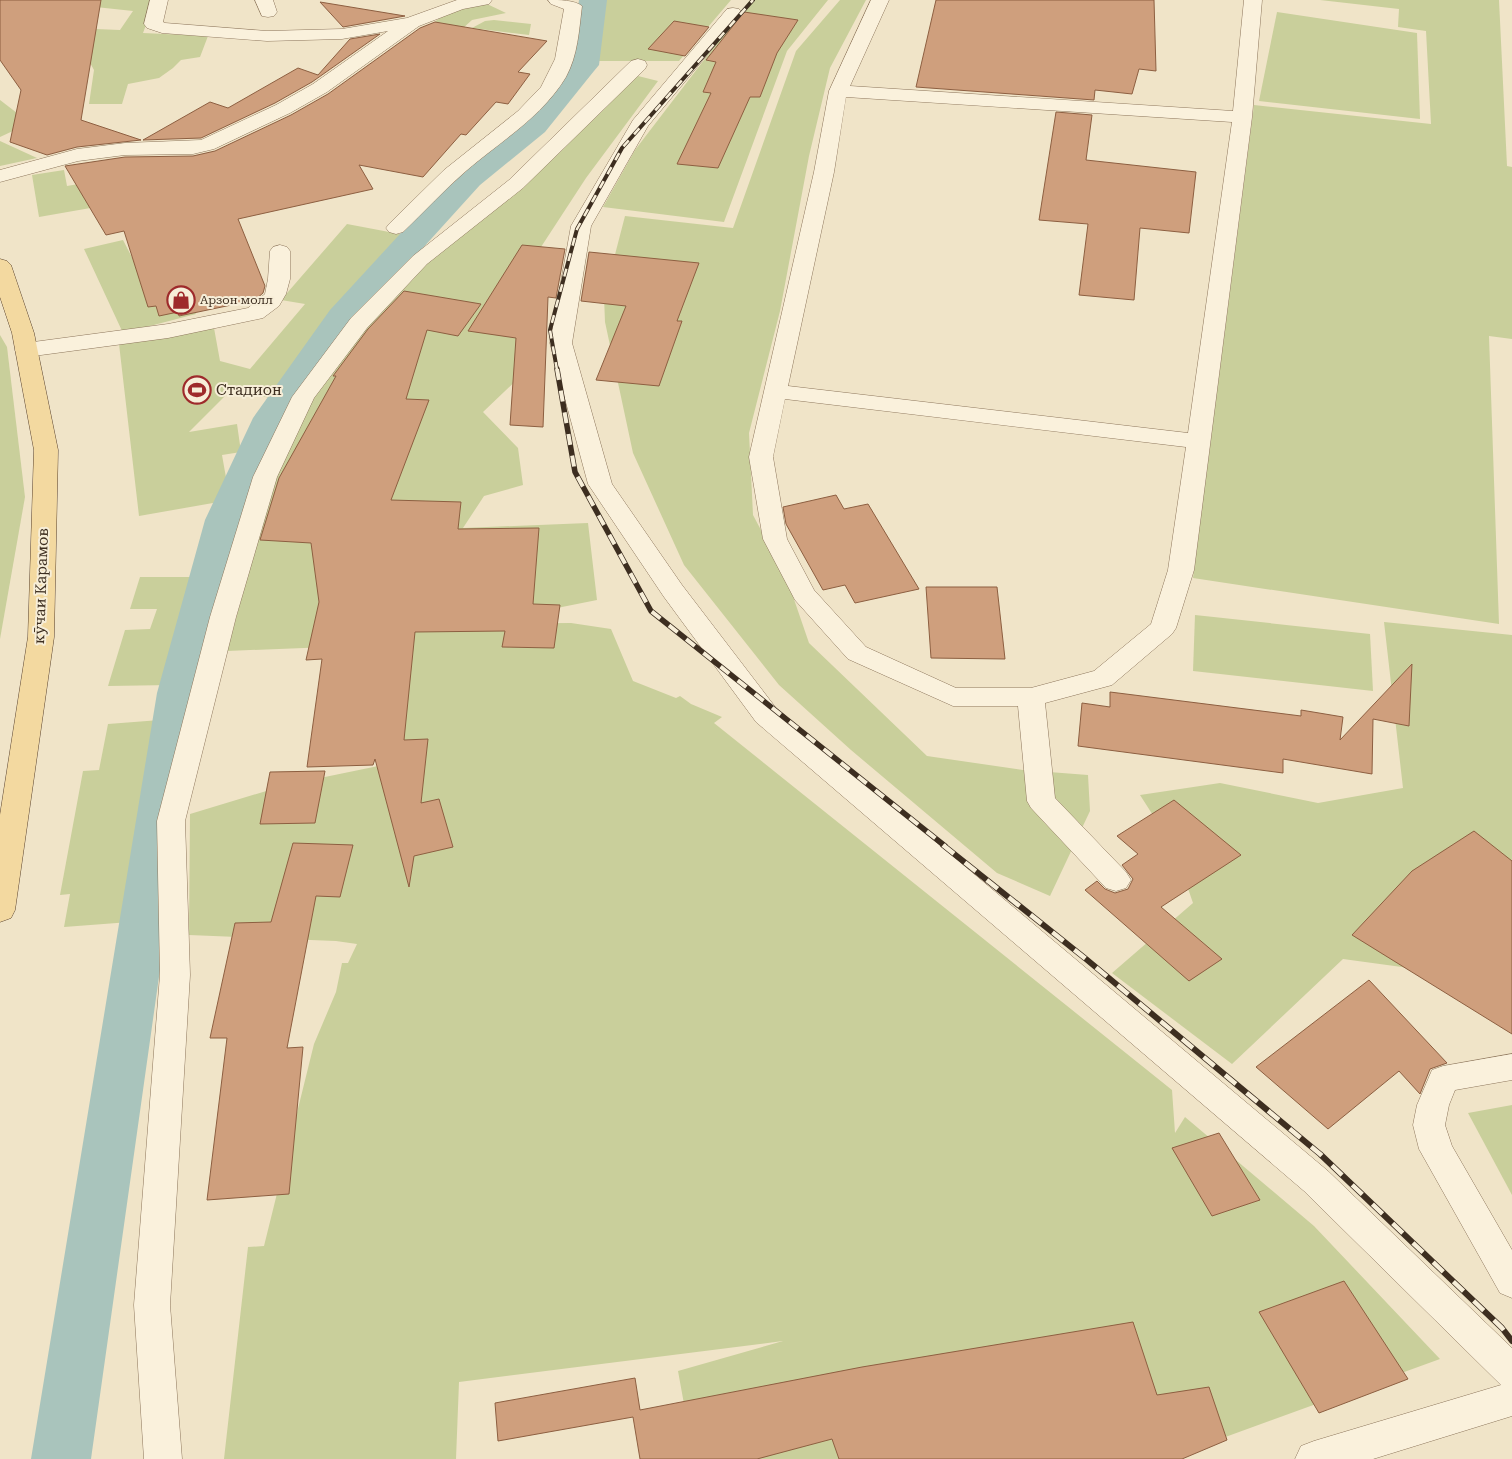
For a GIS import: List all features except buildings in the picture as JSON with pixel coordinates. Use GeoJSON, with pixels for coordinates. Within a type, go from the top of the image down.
{"type":"FeatureCollection","features":[{"type":"Feature","properties":{"kind":"main road","name":"кӯчаи Карамов"},"geometry":{"type":"LineString","coordinates":[[0,266],[26,350],[46,450],[41,637],[0,910]]}},
{"type":"Feature","properties":{"kind":"street"},"geometry":{"type":"LineString","coordinates":[[159,0],[152,24],[162,28],[267,36],[342,34],[413,22]]}},
{"type":"Feature","properties":{"kind":"street"},"geometry":{"type":"LineString","coordinates":[[0,176],[77,155],[125,149],[193,148],[213,143],[283,109],[320,88],[413,22],[455,2],[483,0]]}},
{"type":"Feature","properties":{"kind":"street"},"geometry":{"type":"LineString","coordinates":[[880,0],[838,90],[824,172],[774,391],[761,457],[775,539],[804,594],[857,653],[953,697],[1031,697],[1103,678],[1163,628],[1180,570],[1242,117],[1254,0]]}},
{"type":"Feature","properties":{"kind":"street"},"geometry":{"type":"LineString","coordinates":[[396,228],[458,167],[522,118],[543,95],[556,76],[567,53],[569,2]]}},
{"type":"Feature","properties":{"kind":"street"},"geometry":{"type":"LineString","coordinates":[[733,13],[640,124],[581,226],[561,343],[600,484],[674,591],[766,715],[1316,1180],[1512,1372]]}},
{"type":"Feature","properties":{"kind":"street"},"geometry":{"type":"LineString","coordinates":[[164,1459],[152,1305],[175,975],[171,821],[223,618],[265,477],[303,397],[359,323],[420,260],[516,184],[638,65]]}},
{"type":"Feature","properties":{"kind":"street"},"geometry":{"type":"LineString","coordinates":[[838,90],[1242,117]]}},
{"type":"Feature","properties":{"kind":"street"},"geometry":{"type":"LineString","coordinates":[[26,350],[168,331],[255,313],[266,308],[278,294],[280,251]]}},
{"type":"Feature","properties":{"kind":"street"},"geometry":{"type":"LineString","coordinates":[[774,391],[1198,441]]}},
{"type":"Feature","properties":{"kind":"street"},"geometry":{"type":"LineString","coordinates":[[1031,697],[1041,801],[1116,880]]}},
{"type":"Feature","properties":{"kind":"street"},"geometry":{"type":"LineString","coordinates":[[1512,1067],[1443,1079],[1433,1105],[1429,1125],[1436,1149],[1512,1282]]}},
{"type":"Feature","properties":{"kind":"street"},"geometry":{"type":"LineString","coordinates":[[1314,1459],[1512,1399]]}},
{"type":"Feature","properties":{"kind":"green space"},"geometry":{"type":"Polygon","coordinates":[[[82,0],[152,0],[152,9],[143,33],[208,36],[200,57],[181,60],[159,78],[128,84],[122,104],[89,104],[94,70],[71,28],[120,30],[133,11],[77,5],[82,0]]]}},
{"type":"Feature","properties":{"kind":"green space"},"geometry":{"type":"Polygon","coordinates":[[[601,0],[731,0],[679,61],[597,61],[597,29],[601,0]]]}},
{"type":"Feature","properties":{"kind":"green space"},"geometry":{"type":"Polygon","coordinates":[[[750,0],[828,0],[787,51],[724,222],[603,207],[635,150],[750,0]]]}},
{"type":"Feature","properties":{"kind":"green space"},"geometry":{"type":"Polygon","coordinates":[[[840,0],[866,0],[830,68],[809,156],[780,311],[749,433],[753,515],[787,579],[809,643],[927,756],[1023,770],[1088,775],[1090,811],[1050,896],[997,873],[851,750],[779,685],[684,565],[633,453],[605,322],[604,297],[625,216],[733,228],[796,51],[840,0]]]}},
{"type":"Feature","properties":{"kind":"green space"},"geometry":{"type":"Polygon","coordinates":[[[1320,0],[1499,0],[1507,166],[1512,167],[1512,339],[1489,336],[1499,624],[1193,578],[1254,105],[1431,124],[1426,31],[1398,27],[1399,9],[1320,0]]]}},
{"type":"Feature","properties":{"kind":"green space"},"geometry":{"type":"Polygon","coordinates":[[[487,4],[506,13],[472,20],[462,29],[432,24],[451,12],[487,4]]]}},
{"type":"Feature","properties":{"kind":"green space"},"geometry":{"type":"Polygon","coordinates":[[[1277,12],[1417,33],[1420,119],[1259,101],[1277,12]]]}},
{"type":"Feature","properties":{"kind":"green space"},"geometry":{"type":"Polygon","coordinates":[[[494,20],[531,24],[529,35],[472,28],[485,21],[494,20]]]}},
{"type":"Feature","properties":{"kind":"green space"},"geometry":{"type":"Polygon","coordinates":[[[634,75],[658,81],[586,178],[541,247],[525,372],[483,412],[518,448],[523,485],[484,496],[463,528],[588,523],[597,600],[542,611],[342,613],[329,647],[227,651],[274,473],[311,396],[363,327],[422,265],[634,75]]]}},
{"type":"Feature","properties":{"kind":"green space"},"geometry":{"type":"Polygon","coordinates":[[[0,100],[30,123],[0,137],[0,100]]]}},
{"type":"Feature","properties":{"kind":"green space"},"geometry":{"type":"Polygon","coordinates":[[[0,141],[37,158],[0,166],[0,141]]]}},
{"type":"Feature","properties":{"kind":"green space"},"geometry":{"type":"Polygon","coordinates":[[[64,170],[67,186],[113,178],[119,203],[39,217],[32,175],[64,170]]]}},
{"type":"Feature","properties":{"kind":"green space"},"geometry":{"type":"Polygon","coordinates":[[[347,224],[405,235],[270,398],[231,390],[189,432],[237,424],[241,452],[222,455],[230,500],[139,516],[119,344],[214,328],[220,361],[250,369],[305,304],[281,300],[347,224]]]}},
{"type":"Feature","properties":{"kind":"green space"},"geometry":{"type":"Polygon","coordinates":[[[123,240],[140,273],[171,266],[196,314],[123,333],[84,249],[123,240]]]}},
{"type":"Feature","properties":{"kind":"green space"},"geometry":{"type":"Polygon","coordinates":[[[0,335],[7,347],[25,497],[0,639],[0,335]]]}},
{"type":"Feature","properties":{"kind":"green space"},"geometry":{"type":"Polygon","coordinates":[[[140,577],[202,577],[171,685],[108,686],[125,630],[150,629],[157,609],[130,609],[140,577]]]}},
{"type":"Feature","properties":{"kind":"green space"},"geometry":{"type":"Polygon","coordinates":[[[1195,615],[1370,634],[1373,691],[1193,671],[1195,615]]]}},
{"type":"Feature","properties":{"kind":"green space"},"geometry":{"type":"Polygon","coordinates":[[[1384,622],[1512,635],[1512,982],[1343,959],[1232,1064],[1112,973],[1193,903],[1174,848],[1140,795],[1220,783],[1318,803],[1403,788],[1384,622]]]}},
{"type":"Feature","properties":{"kind":"green space"},"geometry":{"type":"Polygon","coordinates":[[[571,623],[611,629],[633,681],[676,698],[680,696],[691,704],[722,717],[714,723],[1172,1090],[1175,1133],[1185,1117],[1314,1226],[1440,1359],[1165,1459],[694,1459],[678,1371],[783,1341],[459,1382],[456,1459],[224,1459],[248,1247],[264,1246],[314,1044],[336,992],[342,963],[348,963],[357,944],[336,941],[189,935],[190,814],[286,785],[388,764],[355,625],[571,623]]]}},
{"type":"Feature","properties":{"kind":"green space"},"geometry":{"type":"Polygon","coordinates":[[[160,720],[130,922],[64,927],[70,894],[60,895],[83,771],[99,770],[108,724],[160,720]]]}},
{"type":"Feature","properties":{"kind":"green space"},"geometry":{"type":"Polygon","coordinates":[[[1512,1105],[1512,1195],[1468,1113],[1512,1105]]]}},
{"type":"Feature","properties":{"kind":"waterway"},"geometry":{"type":"LineString","coordinates":[[61,1459],[178,693],[225,520],[271,418],[342,317],[469,178],[534,126],[584,65],[593,0]]}},
{"type":"Feature","properties":{"kind":"railway"},"geometry":{"type":"LineString","coordinates":[[557,370],[550,330],[577,229],[622,148],[753,0]]}},
{"type":"Feature","properties":{"kind":"railway"},"geometry":{"type":"LineString","coordinates":[[557,369],[575,472],[651,611],[945,846]]}},
{"type":"Feature","properties":{"kind":"railway"},"geometry":{"type":"LineString","coordinates":[[943,845],[1086,959],[1320,1154],[1502,1328],[1512,1341]]}},
{"type":"Feature","properties":{"kind":"place","name":"Арзон молл"},"geometry":{"type":"Point","coordinates":[181,300]}},
{"type":"Feature","properties":{"kind":"place","name":"Стадион"},"geometry":{"type":"Point","coordinates":[197,390]}}]}
